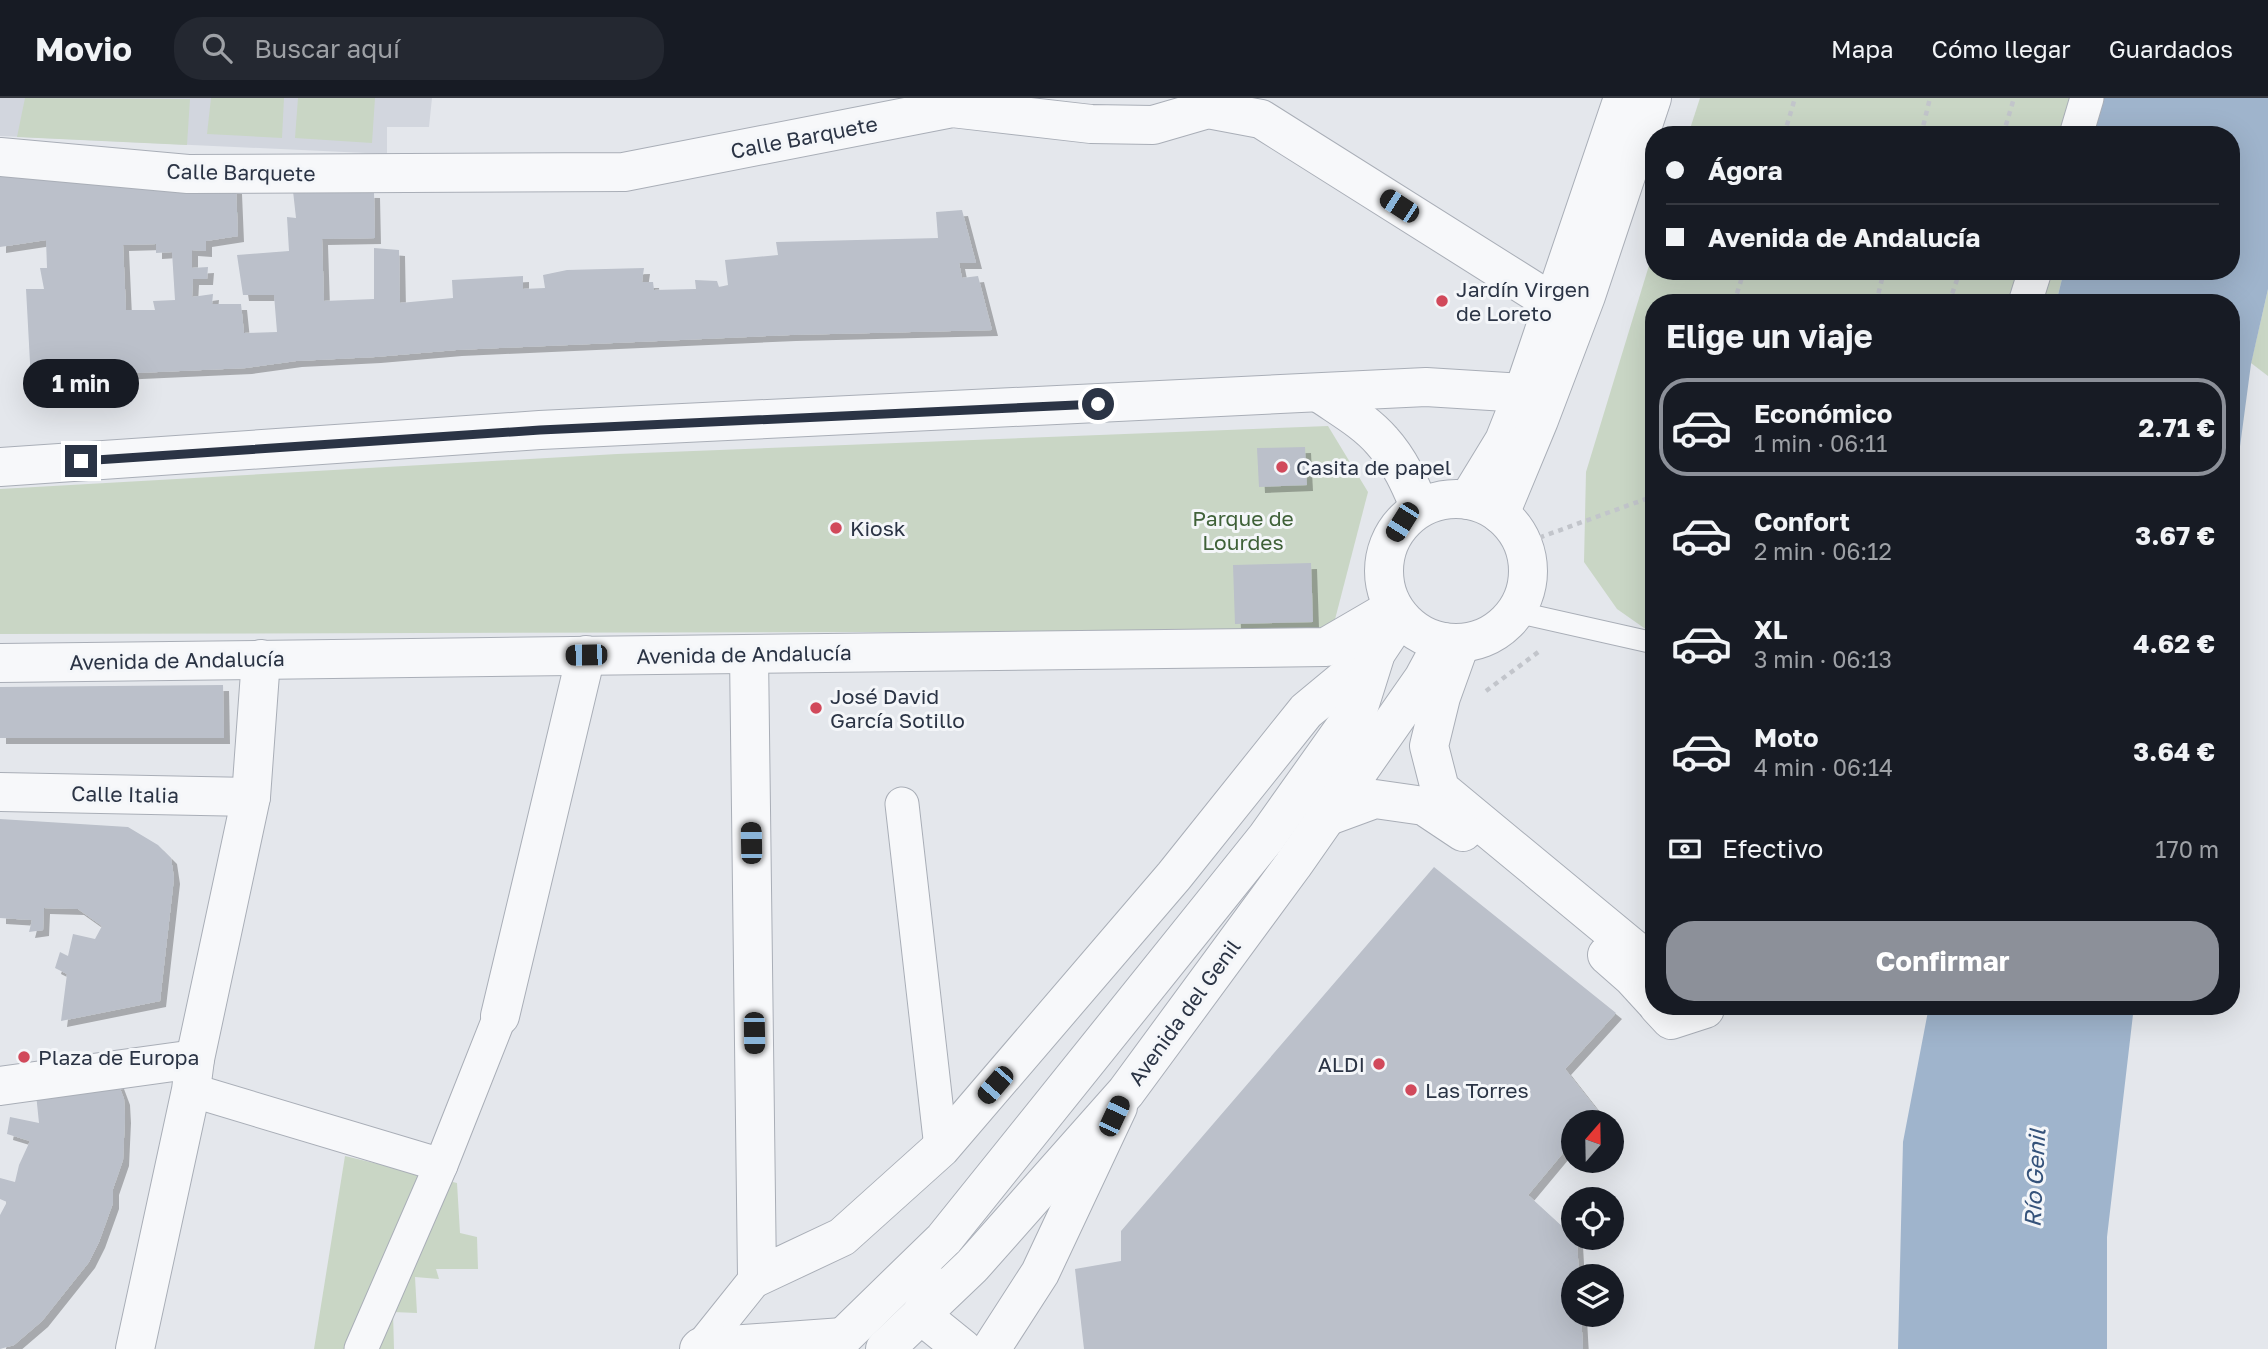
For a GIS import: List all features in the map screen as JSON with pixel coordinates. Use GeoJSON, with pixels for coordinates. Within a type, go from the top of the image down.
{"type":"FeatureCollection","features":[{"type":"Feature","properties":{"kind":"street"},"geometry":{"type":"LineString","coordinates":[[1484,507],[1504,441],[1523,393],[1623,98]]}},
{"type":"Feature","properties":{"kind":"street"},"geometry":{"type":"LineString","coordinates":[[1484,507],[1539,419],[1586,296],[1652,98]]}},
{"type":"Feature","properties":{"kind":"street"},"geometry":{"type":"LineString","coordinates":[[2079,126],[2087,98]]}},
{"type":"Feature","properties":{"kind":"street","name":"Calle Barquete"},"geometry":{"type":"LineString","coordinates":[[0,157],[188,174],[624,172],[952,108],[1091,124],[1153,125],[1208,103],[1261,119],[1553,303]]}},
{"type":"Feature","properties":{"kind":"street"},"geometry":{"type":"LineString","coordinates":[[0,467],[540,430],[1426,387],[1523,393]]}},
{"type":"Feature","properties":{"kind":"street"},"geometry":{"type":"LineString","coordinates":[[1321,394],[1382,440],[1404,472],[1420,508]]}},
{"type":"Feature","properties":{"kind":"street"},"geometry":{"type":"LineString","coordinates":[[1452,499],[1484,507],[1513,527],[1523,544],[1528,567],[1525,590],[1516,612],[1501,628],[1482,639],[1452,643],[1426,638],[1396,613],[1384,587],[1384,564],[1389,542],[1402,522],[1420,508],[1435,502],[1452,499]]}},
{"type":"Feature","properties":{"kind":"street","name":"Avenida del Genil"},"geometry":{"type":"LineString","coordinates":[[700,1348],[837,1343],[944,1239],[1266,838],[1359,707],[1376,653],[1396,613]]}},
{"type":"Feature","properties":{"kind":"street","name":"Avenida de Andalucía"},"geometry":{"type":"LineString","coordinates":[[0,663],[1326,647],[1396,613]]}},
{"type":"Feature","properties":{"kind":"street"},"geometry":{"type":"LineString","coordinates":[[1452,643],[1429,746],[1440,789],[1645,959]]}},
{"type":"Feature","properties":{"kind":"street","name":"Avenida del Genil"},"geometry":{"type":"LineString","coordinates":[[885,1349],[971,1266],[1126,1092],[1423,679],[1452,643]]}},
{"type":"Feature","properties":{"kind":"street","name":"Avenida del Genil"},"geometry":{"type":"LineString","coordinates":[[757,1277],[842,1237],[941,1147],[1174,876],[1306,711],[1376,653]]}},
{"type":"Feature","properties":{"kind":"street"},"geometry":{"type":"LineString","coordinates":[[700,1348],[757,1277],[749,654]]}},
{"type":"Feature","properties":{"kind":"street"},"geometry":{"type":"LineString","coordinates":[[361,1349],[441,1166],[500,1016],[586,655]]}},
{"type":"Feature","properties":{"kind":"street"},"geometry":{"type":"LineString","coordinates":[[135,1349],[251,797],[261,659]]}},
{"type":"Feature","properties":{"kind":"street","name":"Calle Italia"},"geometry":{"type":"LineString","coordinates":[[0,792],[251,797]]}},
{"type":"Feature","properties":{"kind":"street"},"geometry":{"type":"LineString","coordinates":[[1326,817],[1375,799],[1424,806],[1475,841],[1645,991]]}},
{"type":"Feature","properties":{"kind":"street"},"geometry":{"type":"LineString","coordinates":[[902,804],[941,1147]]}},
{"type":"Feature","properties":{"kind":"street"},"geometry":{"type":"LineString","coordinates":[[1666,1015],[1671,1020],[1686,1015]]}},
{"type":"Feature","properties":{"kind":"street"},"geometry":{"type":"LineString","coordinates":[[0,1086],[193,1074],[441,1166]]}},
{"type":"Feature","properties":{"kind":"street"},"geometry":{"type":"LineString","coordinates":[[991,1349],[1040,1273],[1126,1092]]}},
{"type":"Feature","properties":{"kind":"street"},"geometry":{"type":"LineString","coordinates":[[963,1349],[921,1315],[943,1267],[977,1229],[1000,1170]]}},
{"type":"Feature","properties":{"kind":"lane"},"geometry":{"type":"LineString","coordinates":[[1516,612],[1645,641]]}},
{"type":"Feature","properties":{"kind":"path"},"geometry":{"type":"LineString","coordinates":[[1787,126],[1795,98]]}},
{"type":"Feature","properties":{"kind":"path"},"geometry":{"type":"LineString","coordinates":[[1923,126],[1930,98]]}},
{"type":"Feature","properties":{"kind":"path"},"geometry":{"type":"LineString","coordinates":[[2006,126],[2014,98]]}},
{"type":"Feature","properties":{"kind":"path"},"geometry":{"type":"LineString","coordinates":[[1523,544],[1645,499]]}},
{"type":"Feature","properties":{"kind":"path"},"geometry":{"type":"LineString","coordinates":[[1624,636],[1645,613]]}},
{"type":"Feature","properties":{"kind":"path"},"geometry":{"type":"LineString","coordinates":[[1482,695],[1540,650],[1554,651]]}},
{"type":"Feature","properties":{"kind":"shaded area"},"geometry":{"type":"Polygon","coordinates":[[[0,98],[432,98],[429,127],[387,127],[387,154],[0,136],[0,98]]]}},
{"type":"Feature","properties":{"kind":"green space"},"geometry":{"type":"Polygon","coordinates":[[[25,98],[190,99],[187,145],[17,137],[25,98]]]}},
{"type":"Feature","properties":{"kind":"green space"},"geometry":{"type":"Polygon","coordinates":[[[211,98],[284,98],[282,138],[207,134],[211,98]]]}},
{"type":"Feature","properties":{"kind":"green space"},"geometry":{"type":"Polygon","coordinates":[[[298,98],[375,98],[372,143],[295,138],[298,98]]]}},
{"type":"Feature","properties":{"kind":"green space"},"geometry":{"type":"Polygon","coordinates":[[[1700,98],[2097,98],[2089,126],[1691,126],[1700,98]]]}},
{"type":"Feature","properties":{"kind":"green space"},"geometry":{"type":"Polygon","coordinates":[[[1645,279],[2062,280],[2058,294],[1645,294],[1645,629],[1617,609],[1584,562],[1586,472],[1645,279]]]}},
{"type":"Feature","properties":{"kind":"green space"},"geometry":{"type":"Polygon","coordinates":[[[2268,289],[2268,376],[2251,363],[2268,289]]]}},
{"type":"Feature","properties":{"kind":"green space","name":"Parque de Lourdes"},"geometry":{"type":"Polygon","coordinates":[[[1328,426],[1368,492],[1332,631],[0,634],[0,489],[617,454],[1328,426]]]}},
{"type":"Feature","properties":{"kind":"green space"},"geometry":{"type":"Polygon","coordinates":[[[345,1156],[457,1183],[460,1233],[477,1237],[478,1269],[436,1269],[439,1279],[415,1277],[417,1313],[393,1312],[394,1349],[314,1349],[345,1156]]]}},
{"type":"Feature","properties":{"kind":"water"},"geometry":{"type":"Polygon","coordinates":[[[2097,98],[2268,98],[2268,289],[2251,364],[2240,446],[2240,294],[2058,294],[2062,280],[2240,280],[2240,126],[2089,126],[2097,98]]]}},
{"type":"Feature","properties":{"kind":"water","name":"Río Genil"},"geometry":{"type":"Polygon","coordinates":[[[1927,1015],[2133,1015],[2107,1237],[2107,1349],[1898,1349],[1903,1142],[1927,1015]]]}},
{"type":"Feature","properties":{"kind":"building"},"geometry":{"type":"Polygon","coordinates":[[[0,168],[236,188],[238,236],[206,241],[206,251],[192,250],[192,268],[208,267],[207,279],[193,279],[192,297],[213,294],[212,304],[241,304],[244,333],[277,332],[274,295],[243,295],[237,255],[289,251],[287,217],[296,218],[293,191],[374,192],[375,238],[322,239],[324,301],[374,299],[374,248],[399,250],[400,303],[453,298],[452,280],[523,276],[523,289],[545,288],[543,275],[567,270],[644,268],[642,282],[653,282],[654,290],[696,289],[695,280],[717,281],[719,287],[728,285],[725,260],[778,255],[776,242],[938,238],[936,212],[962,210],[976,263],[959,263],[962,278],[978,276],[992,330],[790,335],[456,350],[296,361],[246,368],[31,381],[26,289],[44,289],[40,268],[47,268],[46,240],[0,247],[0,168]],[[156,244],[123,245],[126,310],[155,310],[153,301],[175,300],[172,252],[156,253],[156,244]]]}},
{"type":"Feature","properties":{"kind":"building","name":"Casita de papel"},"geometry":{"type":"Polygon","coordinates":[[[1305,447],[1307,485],[1259,487],[1257,448],[1305,447]]]}},
{"type":"Feature","properties":{"kind":"building"},"geometry":{"type":"Polygon","coordinates":[[[1311,563],[1313,622],[1235,624],[1233,565],[1311,563]]]}},
{"type":"Feature","properties":{"kind":"building"},"geometry":{"type":"Polygon","coordinates":[[[223,685],[224,738],[0,738],[0,687],[223,685]]]}},
{"type":"Feature","properties":{"kind":"building"},"geometry":{"type":"Polygon","coordinates":[[[0,819],[128,827],[158,845],[171,858],[174,878],[160,1001],[61,1021],[67,974],[55,968],[60,952],[68,956],[73,934],[95,939],[102,926],[78,909],[44,908],[43,930],[29,932],[32,920],[0,918],[0,819]]]}},
{"type":"Feature","properties":{"kind":"building","name":"Las Torres"},"geometry":{"type":"Polygon","coordinates":[[[1434,867],[1616,1013],[1565,1069],[1597,1110],[1561,1110],[1561,1155],[1528,1195],[1561,1225],[1561,1250],[1578,1250],[1578,1264],[1561,1264],[1561,1327],[1582,1327],[1583,1349],[1084,1349],[1075,1269],[1121,1261],[1121,1231],[1434,867]]]}},
{"type":"Feature","properties":{"kind":"building"},"geometry":{"type":"Polygon","coordinates":[[[118,1083],[124,1099],[123,1160],[113,1189],[113,1203],[99,1242],[89,1262],[42,1321],[14,1345],[0,1349],[0,1215],[7,1202],[0,1199],[0,1178],[15,1182],[30,1141],[7,1134],[10,1117],[39,1123],[36,1094],[118,1083]]]}},
{"type":"Feature","properties":{"kind":"place","name":"Jardín Virgen de Loreto"},"geometry":{"type":"Point","coordinates":[1442,301]}},
{"type":"Feature","properties":{"kind":"place","name":"Casita de papel"},"geometry":{"type":"Point","coordinates":[1282,467]}},
{"type":"Feature","properties":{"kind":"place","name":"Kiosk"},"geometry":{"type":"Point","coordinates":[836,528]}},
{"type":"Feature","properties":{"kind":"place","name":"José David García Sotillo"},"geometry":{"type":"Point","coordinates":[816,708]}},
{"type":"Feature","properties":{"kind":"place","name":"Plaza de Europa"},"geometry":{"type":"Point","coordinates":[24,1057]}},
{"type":"Feature","properties":{"kind":"place","name":"ALDI"},"geometry":{"type":"Point","coordinates":[1379,1064]}},
{"type":"Feature","properties":{"kind":"place","name":"Las Torres"},"geometry":{"type":"Point","coordinates":[1411,1090]}},
{"type":"Feature","properties":{"kind":"route"},"geometry":{"type":"LineString","coordinates":[[81,461],[540,430],[1098,404]]}}]}
